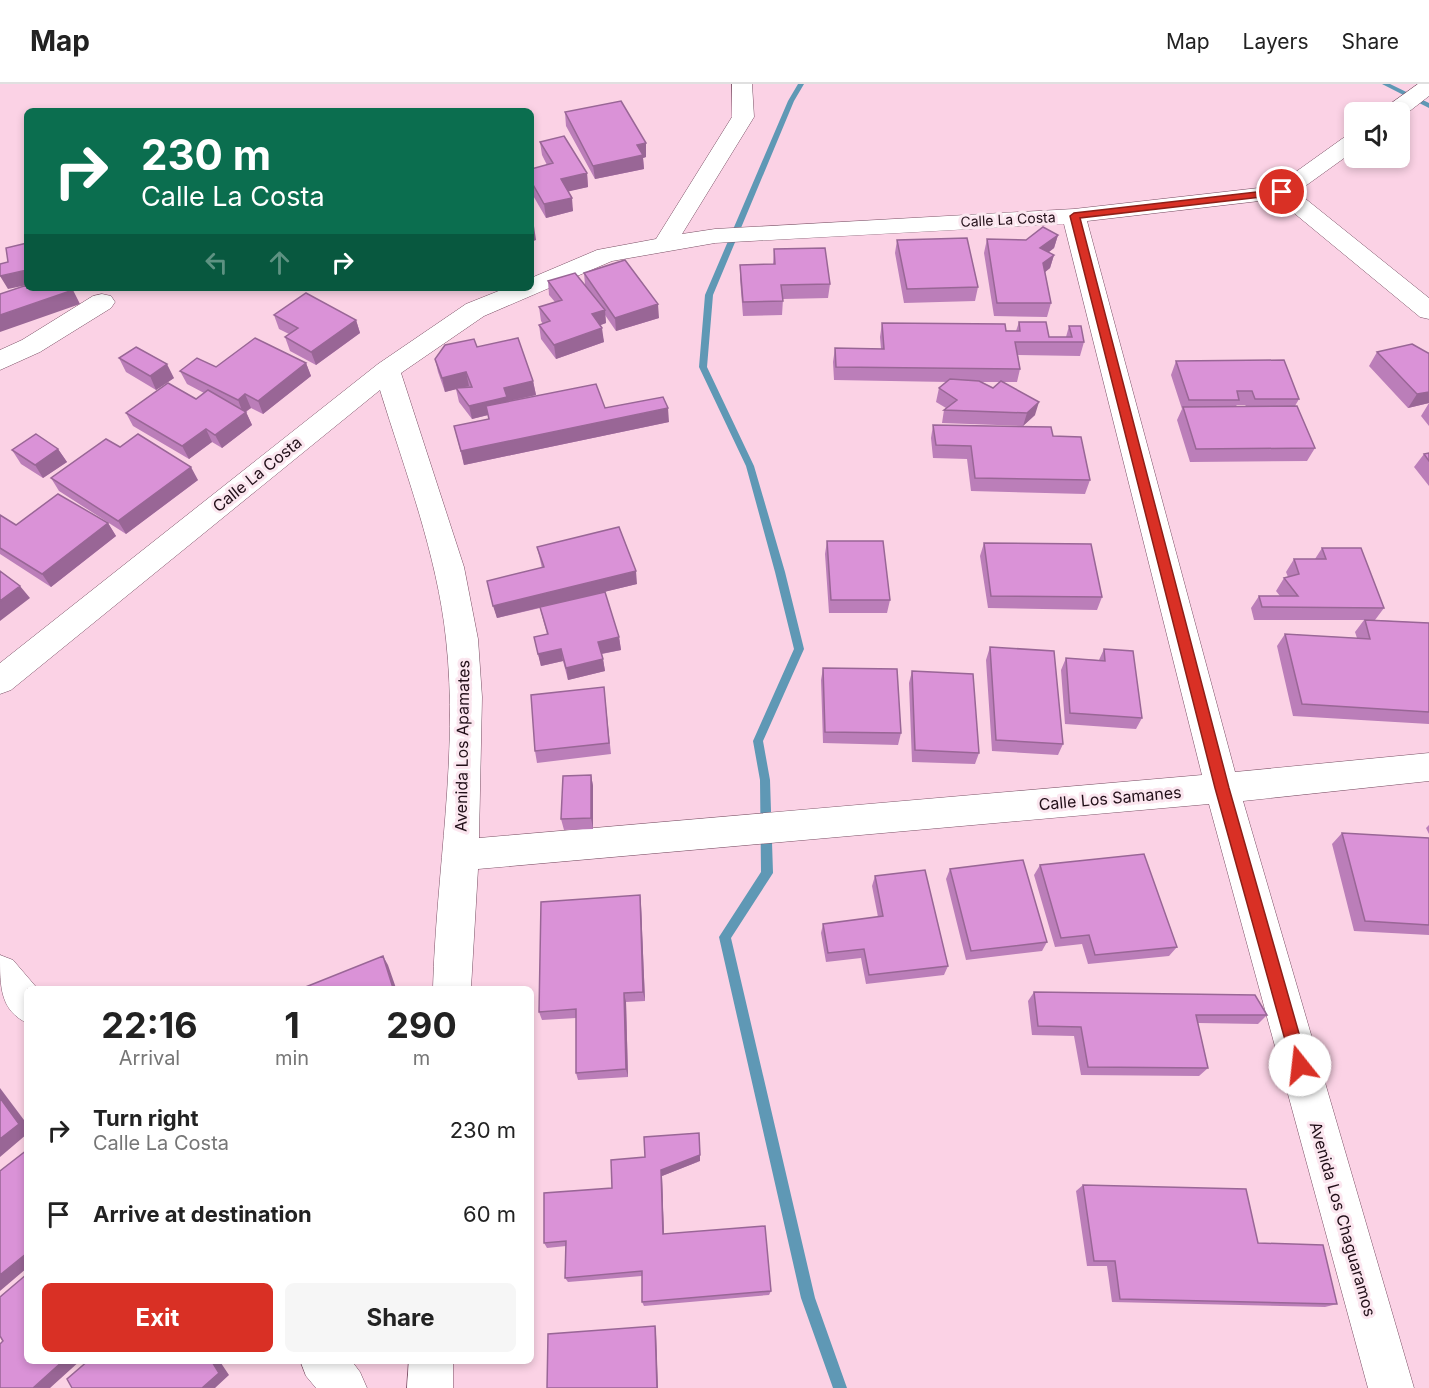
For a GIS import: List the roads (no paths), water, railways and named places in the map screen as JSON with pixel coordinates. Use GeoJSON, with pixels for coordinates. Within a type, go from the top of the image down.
{"type":"FeatureCollection","features":[{"type":"Feature","properties":{"kind":"street"},"geometry":{"type":"LineString","coordinates":[[664,245],[743,117],[742,84]]}},
{"type":"Feature","properties":{"kind":"street","name":"Calle La Costa"},"geometry":{"type":"LineString","coordinates":[[534,285],[606,255],[715,236],[1074,216],[1282,192],[1344,148]]}},
{"type":"Feature","properties":{"kind":"street"},"geometry":{"type":"LineString","coordinates":[[1282,192],[1429,311]]}},
{"type":"Feature","properties":{"kind":"street","name":"Avenida Los Chaguaramos"},"geometry":{"type":"LineString","coordinates":[[1074,216],[1222,788],[1391,1388]]}},
{"type":"Feature","properties":{"kind":"street","name":"Calle La Costa"},"geometry":{"type":"LineString","coordinates":[[0,681],[387,370],[475,310],[520,291]]}},
{"type":"Feature","properties":{"kind":"street"},"geometry":{"type":"LineString","coordinates":[[0,362],[31,346],[102,302]]}},
{"type":"Feature","properties":{"kind":"street","name":"Avenida Los Apamates"},"geometry":{"type":"LineString","coordinates":[[387,370],[449,567],[462,639],[466,697],[461,855],[452,986]]}},
{"type":"Feature","properties":{"kind":"street","name":"Calle Los Samanes"},"geometry":{"type":"LineString","coordinates":[[461,855],[1222,788],[1429,767]]}},
{"type":"Feature","properties":{"kind":"street"},"geometry":{"type":"LineString","coordinates":[[0,973],[24,1001]]}},
{"type":"Feature","properties":{"kind":"street"},"geometry":{"type":"LineString","coordinates":[[325,1364],[345,1388]]}},
{"type":"Feature","properties":{"kind":"street"},"geometry":{"type":"LineString","coordinates":[[430,1388],[431,1364]]}},
{"type":"Feature","properties":{"kind":"waterway"},"geometry":{"type":"LineString","coordinates":[[801,84],[791,101],[709,295],[703,367],[750,466],[799,649],[758,741],[765,780],[767,873],[725,937],[808,1298],[840,1388]]}},
{"type":"Feature","properties":{"kind":"waterway"},"geometry":{"type":"LineString","coordinates":[[1385,84],[1429,106]]}}]}
